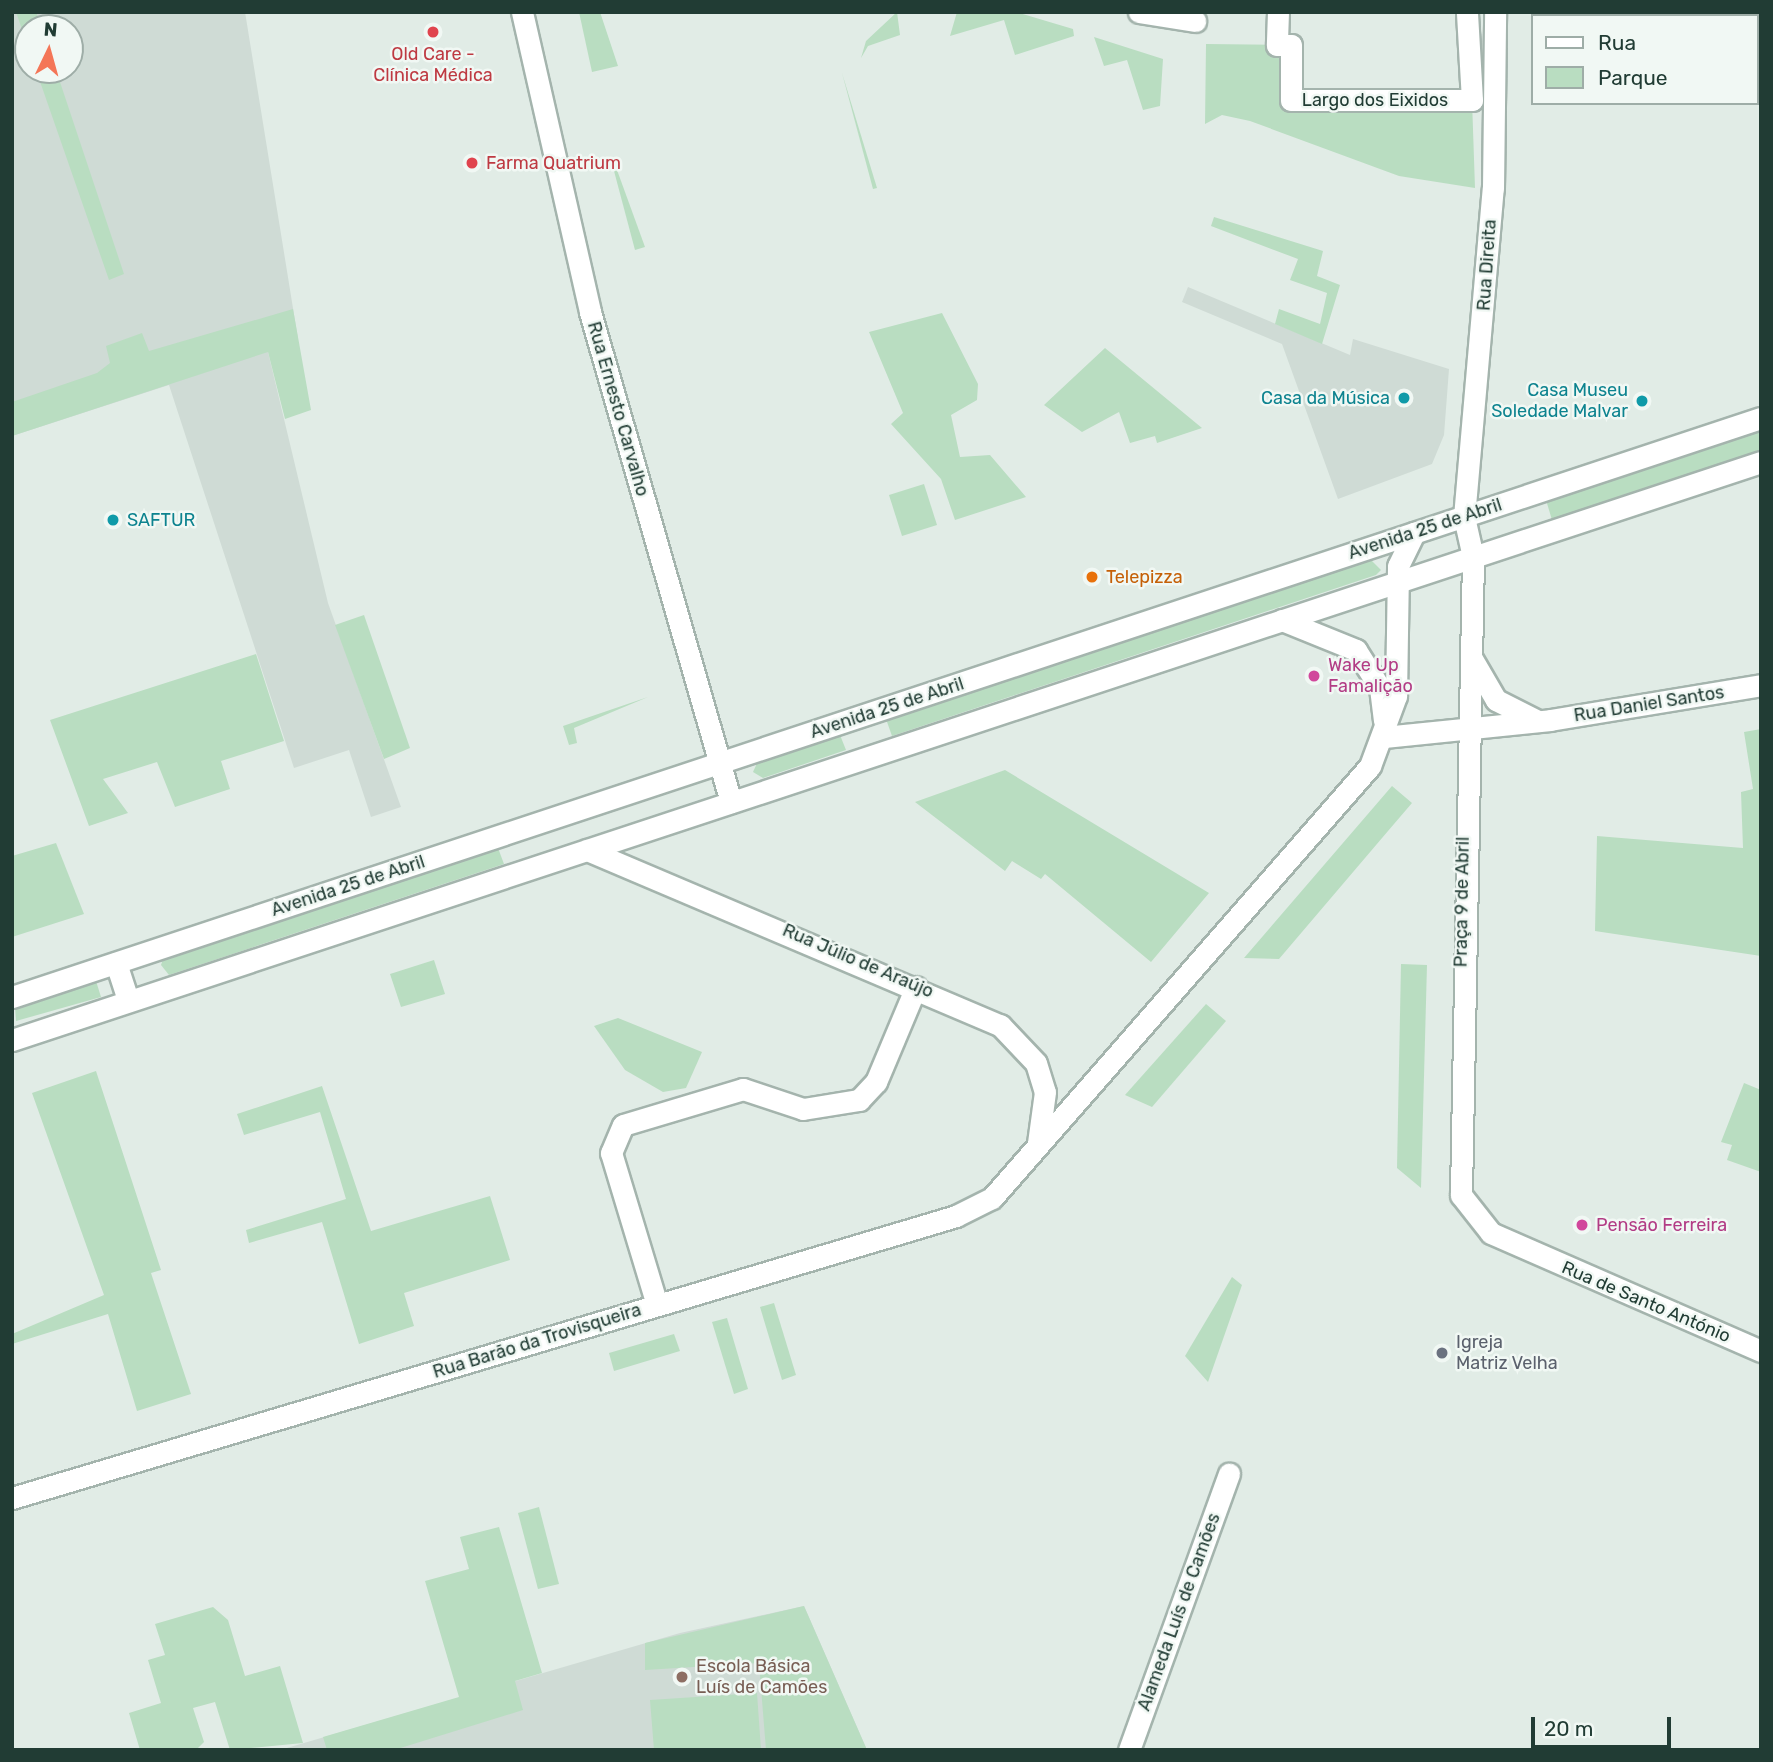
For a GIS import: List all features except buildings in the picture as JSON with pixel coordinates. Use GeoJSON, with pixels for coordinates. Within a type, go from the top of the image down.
{"type":"FeatureCollection","features":[{"type":"Feature","properties":{"kind":"street","name":"Rua Ernesto Carvalho"},"geometry":{"type":"LineString","coordinates":[[522,12],[590,312],[731,802]]}},
{"type":"Feature","properties":{"kind":"street"},"geometry":{"type":"LineString","coordinates":[[1139,12],[1195,22]]}},
{"type":"Feature","properties":{"kind":"street","name":"Largo dos Eixidos"},"geometry":{"type":"LineString","coordinates":[[1278,12],[1277,45],[1291,45],[1291,100],[1472,100],[1467,12]]}},
{"type":"Feature","properties":{"kind":"street","name":"Rua Direita"},"geometry":{"type":"LineString","coordinates":[[1464,517],[1493,188],[1495,12]]}},
{"type":"Feature","properties":{"kind":"street","name":"Avenida 25 de Abril"},"geometry":{"type":"LineString","coordinates":[[12,997],[1761,418]]}},
{"type":"Feature","properties":{"kind":"street"},"geometry":{"type":"LineString","coordinates":[[12,1040],[1761,462]]}},
{"type":"Feature","properties":{"kind":"street","name":"Praça 9 de Abril"},"geometry":{"type":"LineString","coordinates":[[1464,517],[1473,556],[1467,731],[1461,1195],[1478,1224],[1531,1253]]}},
{"type":"Feature","properties":{"kind":"street"},"geometry":{"type":"LineString","coordinates":[[1038,1145],[1352,787],[1384,737],[1398,675],[1397,582],[1404,547],[1414,533]]}},
{"type":"Feature","properties":{"kind":"street"},"geometry":{"type":"LineString","coordinates":[[1282,620],[1326,634],[1371,667],[1384,737]]}},
{"type":"Feature","properties":{"kind":"street"},"geometry":{"type":"LineString","coordinates":[[1470,654],[1496,700],[1538,721]]}},
{"type":"Feature","properties":{"kind":"street","name":"Rua Daniel Santos"},"geometry":{"type":"LineString","coordinates":[[1384,737],[1467,731],[1761,685]]}},
{"type":"Feature","properties":{"kind":"street","name":"Rua Júlio de Araújo"},"geometry":{"type":"LineString","coordinates":[[587,850],[916,986],[1021,1042],[1045,1092],[1038,1145]]}},
{"type":"Feature","properties":{"kind":"street"},"geometry":{"type":"LineString","coordinates":[[116,963],[128,1001]]}},
{"type":"Feature","properties":{"kind":"street"},"geometry":{"type":"LineString","coordinates":[[657,1305],[611,1153],[623,1125],[743,1089],[803,1109],[859,1100],[876,1082],[916,986]]}},
{"type":"Feature","properties":{"kind":"street","name":"Rua Barão da Trovisqueira"},"geometry":{"type":"LineString","coordinates":[[12,1498],[956,1216],[992,1198],[1038,1145]]}},
{"type":"Feature","properties":{"kind":"street","name":"Rua de Santo António"},"geometry":{"type":"LineString","coordinates":[[1531,1253],[1761,1351]]}},
{"type":"Feature","properties":{"kind":"street","name":"Alameda Luís de Camões"},"geometry":{"type":"LineString","coordinates":[[1129,1750],[1229,1474]]}},
{"type":"Feature","properties":{"kind":"shaded area"},"geometry":{"type":"Polygon","coordinates":[[[12,12],[245,12],[298,339],[268,352],[328,603],[401,807],[371,817],[349,750],[294,768],[169,385],[12,436],[12,12]]]}},
{"type":"Feature","properties":{"kind":"shaded area","name":"Casa da Música"},"geometry":{"type":"Polygon","coordinates":[[[1188,287],[1350,355],[1353,339],[1449,369],[1444,435],[1432,464],[1338,499],[1282,344],[1182,302],[1188,287]]]}},
{"type":"Feature","properties":{"kind":"shaded area","name":"Escola Básica Luís de Camões"},"geometry":{"type":"Polygon","coordinates":[[[804,1606],[867,1750],[280,1750],[680,1633],[804,1606]]]}},
{"type":"Feature","properties":{"kind":"green space"},"geometry":{"type":"Polygon","coordinates":[[[16,12],[37,14],[17,14],[16,12]]]}},
{"type":"Feature","properties":{"kind":"green space"},"geometry":{"type":"Polygon","coordinates":[[[579,12],[600,12],[618,66],[592,72],[579,12]]]}},
{"type":"Feature","properties":{"kind":"green space"},"geometry":{"type":"Polygon","coordinates":[[[897,12],[900,35],[868,46],[861,58],[866,41],[897,12]]]}},
{"type":"Feature","properties":{"kind":"green space"},"geometry":{"type":"Polygon","coordinates":[[[957,12],[1016,12],[1073,29],[1074,36],[1015,55],[1004,20],[950,36],[957,12]]]}},
{"type":"Feature","properties":{"kind":"green space"},"geometry":{"type":"Polygon","coordinates":[[[1610,12],[1761,12],[1761,65],[1759,14],[1610,12]]]}},
{"type":"Feature","properties":{"kind":"green space"},"geometry":{"type":"Polygon","coordinates":[[[1094,37],[1163,59],[1160,106],[1143,110],[1127,60],[1104,66],[1094,37]]]}},
{"type":"Feature","properties":{"kind":"green space"},"geometry":{"type":"Polygon","coordinates":[[[1206,44],[1291,45],[1291,99],[1472,100],[1475,188],[1399,176],[1250,121],[1222,115],[1205,124],[1206,44]]]}},
{"type":"Feature","properties":{"kind":"green space"},"geometry":{"type":"Polygon","coordinates":[[[842,73],[877,188],[873,189],[842,73]]]}},
{"type":"Feature","properties":{"kind":"green space"},"geometry":{"type":"Polygon","coordinates":[[[41,84],[61,84],[124,274],[109,280],[41,84]]]}},
{"type":"Feature","properties":{"kind":"green space"},"geometry":{"type":"Polygon","coordinates":[[[617,170],[645,247],[635,250],[614,171],[617,170]]]}},
{"type":"Feature","properties":{"kind":"green space"},"geometry":{"type":"Polygon","coordinates":[[[1214,217],[1323,251],[1317,276],[1340,285],[1322,344],[1275,324],[1279,309],[1320,324],[1327,293],[1290,280],[1298,259],[1211,226],[1214,217]]]}},
{"type":"Feature","properties":{"kind":"green space"},"geometry":{"type":"Polygon","coordinates":[[[293,309],[311,410],[285,419],[268,352],[12,436],[12,402],[97,373],[110,363],[106,346],[142,333],[149,351],[293,309]]]}},
{"type":"Feature","properties":{"kind":"green space"},"geometry":{"type":"Polygon","coordinates":[[[942,313],[978,384],[977,400],[951,415],[960,457],[990,455],[1026,497],[955,520],[941,479],[891,424],[903,413],[869,332],[942,313]]]}},
{"type":"Feature","properties":{"kind":"green space"},"geometry":{"type":"Polygon","coordinates":[[[1105,348],[1202,428],[1157,443],[1155,436],[1130,443],[1119,412],[1082,432],[1044,405],[1105,348]]]}},
{"type":"Feature","properties":{"kind":"green space"},"geometry":{"type":"Polygon","coordinates":[[[1761,430],[1761,451],[1552,520],[1546,500],[1761,430]]]}},
{"type":"Feature","properties":{"kind":"green space"},"geometry":{"type":"Polygon","coordinates":[[[924,484],[937,525],[902,536],[889,495],[924,484]]]}},
{"type":"Feature","properties":{"kind":"green space"},"geometry":{"type":"Polygon","coordinates":[[[1370,559],[1381,570],[1376,575],[892,736],[886,719],[1370,559]]]}},
{"type":"Feature","properties":{"kind":"green space"},"geometry":{"type":"Polygon","coordinates":[[[364,615],[410,748],[384,759],[335,625],[364,615]]]}},
{"type":"Feature","properties":{"kind":"green space"},"geometry":{"type":"Polygon","coordinates":[[[256,654],[284,741],[221,761],[230,789],[175,807],[157,762],[103,779],[128,813],[89,826],[50,720],[256,654]]]}},
{"type":"Feature","properties":{"kind":"green space"},"geometry":{"type":"Polygon","coordinates":[[[648,697],[574,728],[577,743],[569,745],[563,726],[648,697]]]}},
{"type":"Feature","properties":{"kind":"green space"},"geometry":{"type":"Polygon","coordinates":[[[1761,729],[1761,956],[1595,931],[1597,836],[1743,848],[1741,792],[1753,789],[1744,732],[1761,729]]]}},
{"type":"Feature","properties":{"kind":"green space"},"geometry":{"type":"Polygon","coordinates":[[[840,735],[846,750],[763,778],[753,772],[758,761],[840,735]]]}},
{"type":"Feature","properties":{"kind":"green space"},"geometry":{"type":"Polygon","coordinates":[[[1005,770],[1209,893],[1151,962],[1045,874],[1041,879],[1012,861],[1005,871],[915,802],[1005,770]]]}},
{"type":"Feature","properties":{"kind":"green space"},"geometry":{"type":"Polygon","coordinates":[[[1392,786],[1412,803],[1279,959],[1244,958],[1392,786]]]}},
{"type":"Feature","properties":{"kind":"green space"},"geometry":{"type":"Polygon","coordinates":[[[56,843],[84,914],[12,937],[12,856],[56,843]]]}},
{"type":"Feature","properties":{"kind":"green space"},"geometry":{"type":"Polygon","coordinates":[[[498,848],[504,864],[169,975],[161,965],[163,959],[498,848]]]}},
{"type":"Feature","properties":{"kind":"green space"},"geometry":{"type":"Polygon","coordinates":[[[434,960],[445,994],[401,1007],[390,974],[434,960]]]}},
{"type":"Feature","properties":{"kind":"green space"},"geometry":{"type":"Polygon","coordinates":[[[1401,964],[1427,965],[1421,1188],[1397,1168],[1401,964]]]}},
{"type":"Feature","properties":{"kind":"green space"},"geometry":{"type":"Polygon","coordinates":[[[96,981],[101,997],[16,1021],[15,1007],[96,981]]]}},
{"type":"Feature","properties":{"kind":"green space"},"geometry":{"type":"Polygon","coordinates":[[[1206,1004],[1226,1021],[1152,1107],[1125,1095],[1206,1004]]]}},
{"type":"Feature","properties":{"kind":"green space"},"geometry":{"type":"Polygon","coordinates":[[[618,1018],[702,1052],[686,1088],[663,1092],[625,1070],[594,1026],[618,1018]]]}},
{"type":"Feature","properties":{"kind":"green space"},"geometry":{"type":"Polygon","coordinates":[[[96,1071],[161,1270],[151,1273],[191,1394],[137,1411],[108,1314],[12,1344],[12,1334],[104,1295],[32,1093],[96,1071]]]}},
{"type":"Feature","properties":{"kind":"green space"},"geometry":{"type":"Polygon","coordinates":[[[1744,1083],[1761,1090],[1761,1172],[1727,1160],[1732,1145],[1721,1142],[1744,1083]]]}},
{"type":"Feature","properties":{"kind":"green space"},"geometry":{"type":"Polygon","coordinates":[[[322,1086],[371,1231],[490,1196],[510,1260],[404,1293],[414,1326],[359,1344],[322,1222],[249,1243],[246,1230],[346,1199],[320,1112],[244,1135],[237,1114],[322,1086]]]}},
{"type":"Feature","properties":{"kind":"green space"},"geometry":{"type":"Polygon","coordinates":[[[1232,1277],[1242,1285],[1208,1382],[1185,1356],[1232,1277]]]}},
{"type":"Feature","properties":{"kind":"green space"},"geometry":{"type":"Polygon","coordinates":[[[774,1303],[796,1375],[782,1380],[760,1307],[774,1303]]]}},
{"type":"Feature","properties":{"kind":"green space"},"geometry":{"type":"Polygon","coordinates":[[[727,1318],[748,1389],[734,1394],[712,1322],[727,1318]]]}},
{"type":"Feature","properties":{"kind":"green space"},"geometry":{"type":"Polygon","coordinates":[[[674,1334],[680,1351],[614,1371],[609,1353],[674,1334]]]}},
{"type":"Feature","properties":{"kind":"green space"},"geometry":{"type":"Polygon","coordinates":[[[539,1507],[559,1584],[538,1589],[518,1513],[539,1507]]]}},
{"type":"Feature","properties":{"kind":"green space"},"geometry":{"type":"Polygon","coordinates":[[[499,1527],[542,1673],[515,1681],[523,1710],[394,1750],[327,1750],[323,1737],[459,1697],[425,1581],[469,1569],[460,1537],[499,1527]]]}},
{"type":"Feature","properties":{"kind":"green space"},"geometry":{"type":"Polygon","coordinates":[[[804,1606],[867,1750],[766,1750],[759,1663],[645,1670],[645,1643],[804,1606]]]}},
{"type":"Feature","properties":{"kind":"green space"},"geometry":{"type":"Polygon","coordinates":[[[213,1607],[228,1620],[245,1676],[280,1666],[303,1743],[230,1750],[215,1702],[193,1708],[204,1742],[196,1750],[140,1750],[129,1713],[161,1703],[148,1660],[165,1655],[155,1624],[213,1607]]]}},
{"type":"Feature","properties":{"kind":"green space"},"geometry":{"type":"Polygon","coordinates":[[[757,1693],[761,1750],[654,1750],[650,1700],[757,1693]]]}},
{"type":"Feature","properties":{"kind":"place","name":"Old Care - Clínica Médica"},"geometry":{"type":"Point","coordinates":[433,32]}},
{"type":"Feature","properties":{"kind":"place","name":"Farma Quatrium"},"geometry":{"type":"Point","coordinates":[472,163]}},
{"type":"Feature","properties":{"kind":"place","name":"Casa da Música"},"geometry":{"type":"Point","coordinates":[1404,398]}},
{"type":"Feature","properties":{"kind":"place","name":"Casa Museu Soledade Malvar"},"geometry":{"type":"Point","coordinates":[1642,401]}},
{"type":"Feature","properties":{"kind":"place","name":"SAFTUR"},"geometry":{"type":"Point","coordinates":[113,520]}},
{"type":"Feature","properties":{"kind":"place","name":"Telepizza"},"geometry":{"type":"Point","coordinates":[1092,577]}},
{"type":"Feature","properties":{"kind":"place","name":"Wake Up Famalição"},"geometry":{"type":"Point","coordinates":[1314,676]}},
{"type":"Feature","properties":{"kind":"place","name":"Pensão Ferreira"},"geometry":{"type":"Point","coordinates":[1582,1225]}},
{"type":"Feature","properties":{"kind":"place","name":"Igreja Matriz Velha"},"geometry":{"type":"Point","coordinates":[1442,1353]}},
{"type":"Feature","properties":{"kind":"place","name":"Escola Básica Luís de Camões"},"geometry":{"type":"Point","coordinates":[682,1677]}}]}
